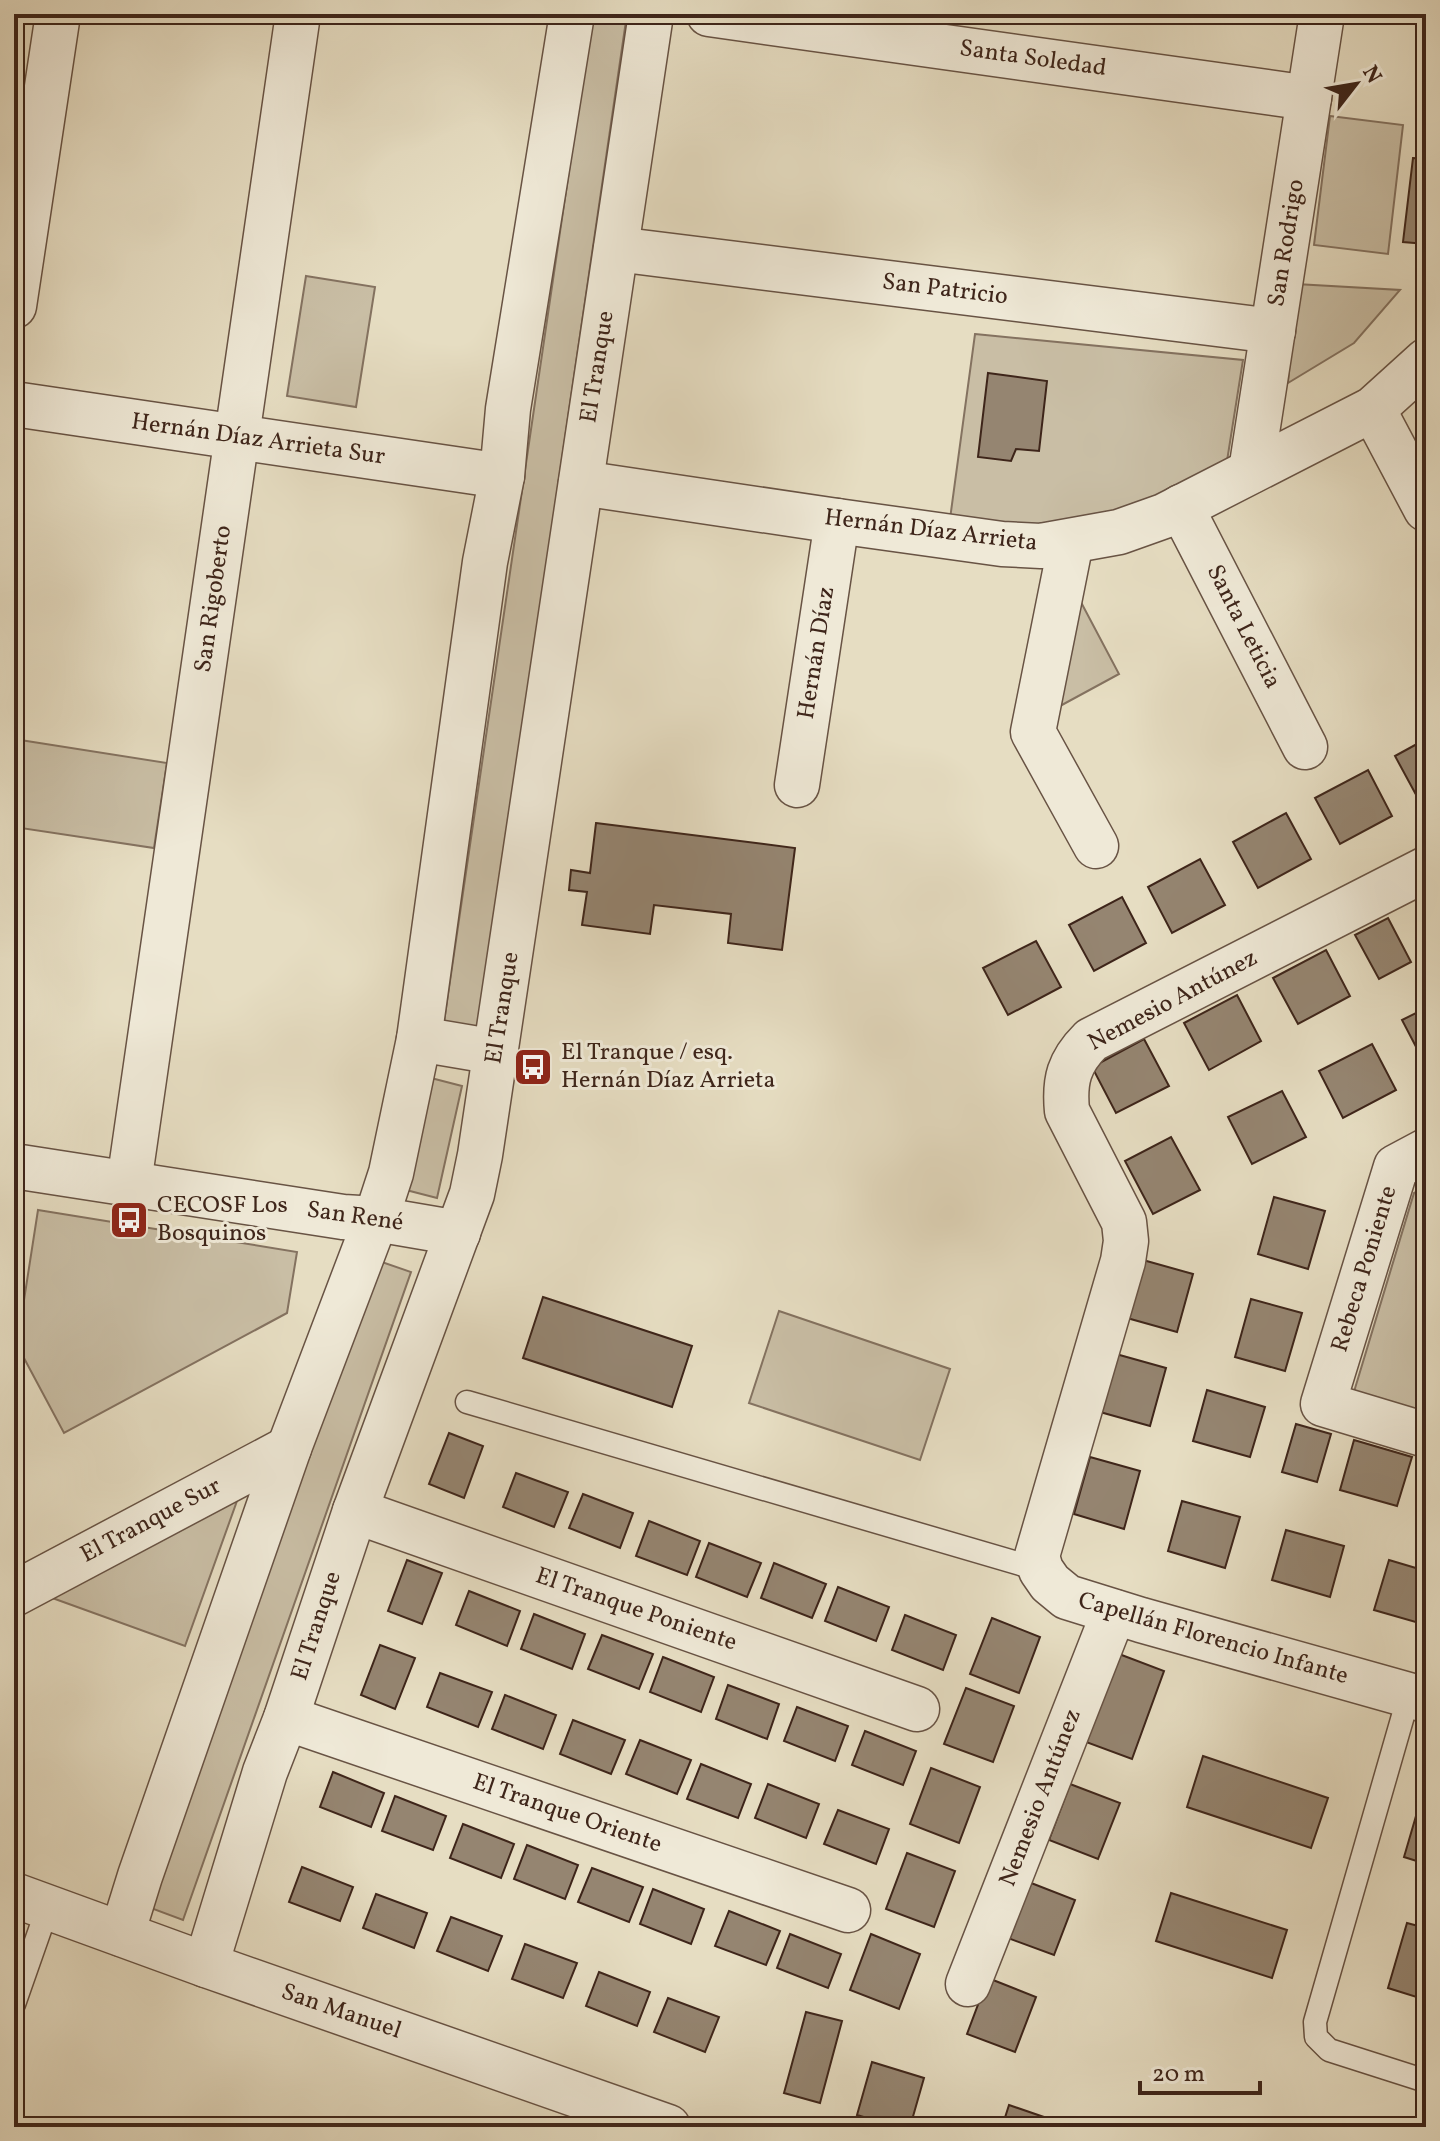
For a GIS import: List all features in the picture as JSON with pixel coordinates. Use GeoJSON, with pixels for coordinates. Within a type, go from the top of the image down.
{"type":"FeatureCollection","features":[{"type":"Feature","properties":{"kind":"street"},"geometry":{"type":"LineString","coordinates":[[14,306],[58,14]]}},
{"type":"Feature","properties":{"kind":"street","name":"San Rigoberto"},"geometry":{"type":"LineString","coordinates":[[129,1183],[298,14]]}},
{"type":"Feature","properties":{"kind":"street"},"geometry":{"type":"LineString","coordinates":[[122,1934],[289,1448],[391,1173],[419,1039],[485,562],[502,476],[508,409],[572,14]]}},
{"type":"Feature","properties":{"kind":"street","name":"El Tranque"},"geometry":{"type":"LineString","coordinates":[[206,1965],[265,1772],[355,1511],[475,1181],[651,14]]}},
{"type":"Feature","properties":{"kind":"street","name":"Santa Soledad"},"geometry":{"type":"LineString","coordinates":[[709,14],[1309,98]]}},
{"type":"Feature","properties":{"kind":"street","name":"San Rodrigo"},"geometry":{"type":"LineString","coordinates":[[1251,471],[1322,14]]}},
{"type":"Feature","properties":{"kind":"street","name":"San Patricio"},"geometry":{"type":"LineString","coordinates":[[616,249],[1273,331]]}},
{"type":"Feature","properties":{"kind":"street","name":"Hernán Díaz Arrieta"},"geometry":{"type":"LineString","coordinates":[[581,483],[1002,544],[1041,546],[1071,542],[1145,524],[1181,507],[1373,409],[1426,361]]}},
{"type":"Feature","properties":{"kind":"street","name":"Hernán Díaz Arrieta Sur"},"geometry":{"type":"LineString","coordinates":[[14,404],[502,476]]}},
{"type":"Feature","properties":{"kind":"street"},"geometry":{"type":"LineString","coordinates":[[1373,409],[1426,509]]}},
{"type":"Feature","properties":{"kind":"street","name":"Santa Leticia"},"geometry":{"type":"LineString","coordinates":[[1181,507],[1305,747]]}},
{"type":"Feature","properties":{"kind":"street","name":"Hernán Díaz"},"geometry":{"type":"LineString","coordinates":[[797,785],[837,521]]}},
{"type":"Feature","properties":{"kind":"street"},"geometry":{"type":"LineString","coordinates":[[1071,542],[1033,732],[1096,846]]}},
{"type":"Feature","properties":{"kind":"street","name":"Nemesio Antúnez"},"geometry":{"type":"LineString","coordinates":[[1042,1555],[1126,1241],[1124,1222],[1067,1111],[1065,1093],[1076,1056],[1091,1040],[1425,871]]}},
{"type":"Feature","properties":{"kind":"street"},"geometry":{"type":"LineString","coordinates":[[419,1039],[496,1052]]}},
{"type":"Feature","properties":{"kind":"street","name":"Rebeca Poniente"},"geometry":{"type":"LineString","coordinates":[[1426,1151],[1396,1167],[1323,1404],[1426,1435]]}},
{"type":"Feature","properties":{"kind":"street","name":"San René"},"geometry":{"type":"LineString","coordinates":[[14,1166],[458,1233]]}},
{"type":"Feature","properties":{"kind":"street","name":"El Tranque Sur"},"geometry":{"type":"LineString","coordinates":[[14,1594],[289,1448]]}},
{"type":"Feature","properties":{"kind":"street","name":"El Tranque Poniente"},"geometry":{"type":"LineString","coordinates":[[355,1511],[917,1709]]}},
{"type":"Feature","properties":{"kind":"street","name":"Capellán Florencio Infante"},"geometry":{"type":"LineString","coordinates":[[1042,1555],[1050,1583],[1067,1597],[1417,1698]]}},
{"type":"Feature","properties":{"kind":"street","name":"Nemesio Antúnez"},"geometry":{"type":"LineString","coordinates":[[968,1984],[1114,1612]]}},
{"type":"Feature","properties":{"kind":"street","name":"El Tranque Oriente"},"geometry":{"type":"LineString","coordinates":[[286,1718],[848,1910]]}},
{"type":"Feature","properties":{"kind":"street","name":"San Manuel"},"geometry":{"type":"LineString","coordinates":[[31,1901],[668,2127]]}},
{"type":"Feature","properties":{"kind":"lane"},"geometry":{"type":"LineString","coordinates":[[467,1402],[1042,1555]]}},
{"type":"Feature","properties":{"kind":"lane"},"geometry":{"type":"LineString","coordinates":[[1417,1698],[1315,2022],[1316,2037],[1329,2050],[1426,2081]]}},
{"type":"Feature","properties":{"kind":"lane"},"geometry":{"type":"LineString","coordinates":[[14,2004],[31,1901]]}},
{"type":"Feature","properties":{"kind":"shaded area"},"geometry":{"type":"Polygon","coordinates":[[[592,14],[627,14],[479,1027],[444,1022],[592,14]]]}},
{"type":"Feature","properties":{"kind":"shaded area"},"geometry":{"type":"Polygon","coordinates":[[[1330,116],[1403,125],[1388,254],[1314,245],[1330,116]]]}},
{"type":"Feature","properties":{"kind":"shaded area"},"geometry":{"type":"Polygon","coordinates":[[[306,276],[375,287],[356,407],[287,396],[306,276]]]}},
{"type":"Feature","properties":{"kind":"shaded area"},"geometry":{"type":"Polygon","coordinates":[[[1296,284],[1400,290],[1354,343],[1288,383],[1296,284]]]}},
{"type":"Feature","properties":{"kind":"shaded area"},"geometry":{"type":"Polygon","coordinates":[[[975,334],[1243,360],[1227,461],[1127,510],[1036,530],[950,519],[975,334]]]}},
{"type":"Feature","properties":{"kind":"shaded area"},"geometry":{"type":"Polygon","coordinates":[[[1074,589],[1119,674],[1049,712],[1074,589]]]}},
{"type":"Feature","properties":{"kind":"shaded area"},"geometry":{"type":"Polygon","coordinates":[[[14,739],[167,763],[154,848],[14,827],[14,739]]]}},
{"type":"Feature","properties":{"kind":"shaded area"},"geometry":{"type":"Polygon","coordinates":[[[431,1078],[462,1086],[437,1198],[406,1190],[431,1078]]]}},
{"type":"Feature","properties":{"kind":"shaded area"},"geometry":{"type":"Polygon","coordinates":[[[1426,1187],[1426,1417],[1353,1395],[1414,1193],[1426,1187]]]}},
{"type":"Feature","properties":{"kind":"shaded area"},"geometry":{"type":"Polygon","coordinates":[[[38,1210],[297,1252],[287,1313],[64,1433],[17,1345],[38,1210]]]}},
{"type":"Feature","properties":{"kind":"shaded area"},"geometry":{"type":"Polygon","coordinates":[[[376,1260],[411,1272],[183,1920],[148,1907],[376,1260]]]}},
{"type":"Feature","properties":{"kind":"shaded area"},"geometry":{"type":"Polygon","coordinates":[[[779,1311],[950,1369],[920,1460],[749,1403],[779,1311]]]}},
{"type":"Feature","properties":{"kind":"shaded area"},"geometry":{"type":"Polygon","coordinates":[[[242,1487],[185,1646],[44,1595],[242,1487]]]}},
{"type":"Feature","properties":{"kind":"building"},"geometry":{"type":"Polygon","coordinates":[[[1413,158],[1426,159],[1426,244],[1403,242],[1413,158]]]}},
{"type":"Feature","properties":{"kind":"building"},"geometry":{"type":"Polygon","coordinates":[[[988,373],[1047,381],[1039,451],[1016,449],[1011,461],[978,457],[988,373]]]}},
{"type":"Feature","properties":{"kind":"building"},"geometry":{"type":"Polygon","coordinates":[[[1426,739],[1426,798],[1420,802],[1395,756],[1426,739]]]}},
{"type":"Feature","properties":{"kind":"building"},"geometry":{"type":"Polygon","coordinates":[[[1368,770],[1392,816],[1340,844],[1315,798],[1368,770]]]}},
{"type":"Feature","properties":{"kind":"building"},"geometry":{"type":"Polygon","coordinates":[[[1286,813],[1311,859],[1258,888],[1233,842],[1286,813]]]}},
{"type":"Feature","properties":{"kind":"building"},"geometry":{"type":"Polygon","coordinates":[[[596,823],[795,848],[782,950],[728,943],[731,914],[654,905],[650,934],[582,925],[587,892],[569,890],[571,870],[590,873],[596,823]]]}},
{"type":"Feature","properties":{"kind":"building"},"geometry":{"type":"Polygon","coordinates":[[[1200,859],[1225,905],[1172,933],[1148,887],[1200,859]]]}},
{"type":"Feature","properties":{"kind":"building"},"geometry":{"type":"Polygon","coordinates":[[[1122,897],[1146,943],[1094,971],[1069,925],[1122,897]]]}},
{"type":"Feature","properties":{"kind":"building"},"geometry":{"type":"Polygon","coordinates":[[[1388,918],[1411,962],[1379,979],[1355,935],[1388,918]]]}},
{"type":"Feature","properties":{"kind":"building"},"geometry":{"type":"Polygon","coordinates":[[[1036,941],[1061,987],[1008,1015],[983,968],[1036,941]]]}},
{"type":"Feature","properties":{"kind":"building"},"geometry":{"type":"Polygon","coordinates":[[[1326,950],[1350,996],[1298,1024],[1273,978],[1326,950]]]}},
{"type":"Feature","properties":{"kind":"building"},"geometry":{"type":"Polygon","coordinates":[[[1237,995],[1261,1041],[1209,1070],[1184,1023],[1237,995]]]}},
{"type":"Feature","properties":{"kind":"building"},"geometry":{"type":"Polygon","coordinates":[[[1426,1008],[1426,1064],[1425,1064],[1402,1020],[1426,1008]]]}},
{"type":"Feature","properties":{"kind":"building"},"geometry":{"type":"Polygon","coordinates":[[[1144,1039],[1169,1086],[1116,1113],[1092,1067],[1144,1039]]]}},
{"type":"Feature","properties":{"kind":"building"},"geometry":{"type":"Polygon","coordinates":[[[1372,1044],[1396,1090],[1343,1118],[1319,1071],[1372,1044]]]}},
{"type":"Feature","properties":{"kind":"building"},"geometry":{"type":"Polygon","coordinates":[[[1282,1091],[1306,1137],[1252,1164],[1228,1117],[1282,1091]]]}},
{"type":"Feature","properties":{"kind":"building"},"geometry":{"type":"Polygon","coordinates":[[[1171,1137],[1200,1190],[1153,1214],[1125,1161],[1171,1137]]]}},
{"type":"Feature","properties":{"kind":"building"},"geometry":{"type":"Polygon","coordinates":[[[1274,1197],[1325,1211],[1308,1269],[1258,1254],[1274,1197]]]}},
{"type":"Feature","properties":{"kind":"building"},"geometry":{"type":"Polygon","coordinates":[[[1143,1260],[1193,1274],[1177,1332],[1127,1318],[1143,1260]]]}},
{"type":"Feature","properties":{"kind":"building"},"geometry":{"type":"Polygon","coordinates":[[[543,1297],[692,1346],[672,1407],[523,1358],[543,1297]]]}},
{"type":"Feature","properties":{"kind":"building"},"geometry":{"type":"Polygon","coordinates":[[[1251,1299],[1302,1313],[1285,1371],[1235,1357],[1251,1299]]]}},
{"type":"Feature","properties":{"kind":"building"},"geometry":{"type":"Polygon","coordinates":[[[1116,1354],[1166,1368],[1150,1426],[1100,1412],[1116,1354]]]}},
{"type":"Feature","properties":{"kind":"building"},"geometry":{"type":"Polygon","coordinates":[[[1207,1390],[1265,1407],[1250,1457],[1193,1441],[1207,1390]]]}},
{"type":"Feature","properties":{"kind":"building"},"geometry":{"type":"Polygon","coordinates":[[[1296,1424],[1331,1434],[1317,1482],[1282,1472],[1296,1424]]]}},
{"type":"Feature","properties":{"kind":"building"},"geometry":{"type":"Polygon","coordinates":[[[449,1433],[483,1446],[464,1498],[429,1484],[449,1433]]]}},
{"type":"Feature","properties":{"kind":"building"},"geometry":{"type":"Polygon","coordinates":[[[1354,1440],[1412,1457],[1397,1506],[1340,1490],[1354,1440]]]}},
{"type":"Feature","properties":{"kind":"building"},"geometry":{"type":"Polygon","coordinates":[[[1090,1457],[1140,1471],[1124,1529],[1074,1514],[1090,1457]]]}},
{"type":"Feature","properties":{"kind":"building"},"geometry":{"type":"Polygon","coordinates":[[[516,1473],[568,1492],[554,1527],[503,1507],[516,1473]]]}},
{"type":"Feature","properties":{"kind":"building"},"geometry":{"type":"Polygon","coordinates":[[[583,1494],[633,1513],[620,1548],[569,1528],[583,1494]]]}},
{"type":"Feature","properties":{"kind":"building"},"geometry":{"type":"Polygon","coordinates":[[[1182,1501],[1240,1517],[1225,1568],[1168,1551],[1182,1501]]]}},
{"type":"Feature","properties":{"kind":"building"},"geometry":{"type":"Polygon","coordinates":[[[649,1521],[700,1541],[687,1575],[636,1556],[649,1521]]]}},
{"type":"Feature","properties":{"kind":"building"},"geometry":{"type":"Polygon","coordinates":[[[1286,1530],[1344,1546],[1330,1597],[1272,1580],[1286,1530]]]}},
{"type":"Feature","properties":{"kind":"building"},"geometry":{"type":"Polygon","coordinates":[[[709,1543],[761,1563],[747,1597],[696,1577],[709,1543]]]}},
{"type":"Feature","properties":{"kind":"building"},"geometry":{"type":"Polygon","coordinates":[[[407,1560],[442,1573],[422,1624],[388,1611],[407,1560]]]}},
{"type":"Feature","properties":{"kind":"building"},"geometry":{"type":"Polygon","coordinates":[[[1389,1560],[1426,1571],[1426,1625],[1374,1610],[1389,1560]]]}},
{"type":"Feature","properties":{"kind":"building"},"geometry":{"type":"Polygon","coordinates":[[[774,1563],[826,1584],[812,1618],[761,1598],[774,1563]]]}},
{"type":"Feature","properties":{"kind":"building"},"geometry":{"type":"Polygon","coordinates":[[[838,1587],[889,1607],[876,1641],[825,1621],[838,1587]]]}},
{"type":"Feature","properties":{"kind":"building"},"geometry":{"type":"Polygon","coordinates":[[[469,1591],[520,1611],[507,1646],[456,1625],[469,1591]]]}},
{"type":"Feature","properties":{"kind":"building"},"geometry":{"type":"Polygon","coordinates":[[[534,1614],[585,1634],[572,1669],[521,1649],[534,1614]]]}},
{"type":"Feature","properties":{"kind":"building"},"geometry":{"type":"Polygon","coordinates":[[[905,1615],[956,1635],[943,1670],[892,1650],[905,1615]]]}},
{"type":"Feature","properties":{"kind":"building"},"geometry":{"type":"Polygon","coordinates":[[[992,1618],[1040,1637],[1019,1693],[970,1674],[992,1618]]]}},
{"type":"Feature","properties":{"kind":"building"},"geometry":{"type":"Polygon","coordinates":[[[602,1635],[653,1654],[639,1689],[588,1669],[602,1635]]]}},
{"type":"Feature","properties":{"kind":"building"},"geometry":{"type":"Polygon","coordinates":[[[380,1645],[415,1658],[395,1709],[361,1695],[380,1645]]]}},
{"type":"Feature","properties":{"kind":"building"},"geometry":{"type":"Polygon","coordinates":[[[1119,1654],[1164,1671],[1132,1759],[1086,1742],[1119,1654]]]}},
{"type":"Feature","properties":{"kind":"building"},"geometry":{"type":"Polygon","coordinates":[[[663,1657],[714,1677],[701,1712],[650,1692],[663,1657]]]}},
{"type":"Feature","properties":{"kind":"building"},"geometry":{"type":"Polygon","coordinates":[[[440,1673],[492,1692],[478,1727],[427,1707],[440,1673]]]}},
{"type":"Feature","properties":{"kind":"building"},"geometry":{"type":"Polygon","coordinates":[[[728,1685],[779,1704],[767,1739],[716,1719],[728,1685]]]}},
{"type":"Feature","properties":{"kind":"building"},"geometry":{"type":"Polygon","coordinates":[[[966,1688],[1014,1706],[993,1762],[944,1744],[966,1688]]]}},
{"type":"Feature","properties":{"kind":"building"},"geometry":{"type":"Polygon","coordinates":[[[505,1695],[556,1715],[543,1749],[492,1729],[505,1695]]]}},
{"type":"Feature","properties":{"kind":"building"},"geometry":{"type":"Polygon","coordinates":[[[797,1707],[848,1726],[835,1761],[784,1741],[797,1707]]]}},
{"type":"Feature","properties":{"kind":"building"},"geometry":{"type":"Polygon","coordinates":[[[573,1720],[625,1740],[611,1774],[560,1754],[573,1720]]]}},
{"type":"Feature","properties":{"kind":"building"},"geometry":{"type":"Polygon","coordinates":[[[865,1731],[916,1751],[903,1785],[852,1765],[865,1731]]]}},
{"type":"Feature","properties":{"kind":"building"},"geometry":{"type":"Polygon","coordinates":[[[640,1740],[691,1760],[677,1794],[626,1774],[640,1740]]]}},
{"type":"Feature","properties":{"kind":"building"},"geometry":{"type":"Polygon","coordinates":[[[1203,1756],[1328,1798],[1311,1848],[1187,1807],[1203,1756]]]}},
{"type":"Feature","properties":{"kind":"building"},"geometry":{"type":"Polygon","coordinates":[[[701,1764],[751,1784],[738,1818],[687,1799],[701,1764]]]}},
{"type":"Feature","properties":{"kind":"building"},"geometry":{"type":"Polygon","coordinates":[[[931,1768],[980,1787],[959,1843],[910,1824],[931,1768]]]}},
{"type":"Feature","properties":{"kind":"building"},"geometry":{"type":"Polygon","coordinates":[[[333,1772],[384,1793],[371,1827],[320,1807],[333,1772]]]}},
{"type":"Feature","properties":{"kind":"building"},"geometry":{"type":"Polygon","coordinates":[[[768,1784],[819,1804],[806,1838],[755,1818],[768,1784]]]}},
{"type":"Feature","properties":{"kind":"building"},"geometry":{"type":"Polygon","coordinates":[[[1070,1784],[1120,1803],[1098,1859],[1049,1840],[1070,1784]]]}},
{"type":"Feature","properties":{"kind":"building"},"geometry":{"type":"Polygon","coordinates":[[[1423,1792],[1426,1792],[1426,1864],[1404,1857],[1423,1792]]]}},
{"type":"Feature","properties":{"kind":"building"},"geometry":{"type":"Polygon","coordinates":[[[395,1796],[446,1816],[433,1850],[382,1831],[395,1796]]]}},
{"type":"Feature","properties":{"kind":"building"},"geometry":{"type":"Polygon","coordinates":[[[838,1810],[889,1829],[876,1864],[824,1844],[838,1810]]]}},
{"type":"Feature","properties":{"kind":"building"},"geometry":{"type":"Polygon","coordinates":[[[463,1824],[514,1844],[501,1878],[450,1858],[463,1824]]]}},
{"type":"Feature","properties":{"kind":"building"},"geometry":{"type":"Polygon","coordinates":[[[527,1845],[578,1865],[565,1899],[514,1879],[527,1845]]]}},
{"type":"Feature","properties":{"kind":"building"},"geometry":{"type":"Polygon","coordinates":[[[907,1853],[955,1871],[934,1927],[886,1909],[907,1853]]]}},
{"type":"Feature","properties":{"kind":"building"},"geometry":{"type":"Polygon","coordinates":[[[302,1867],[353,1887],[340,1921],[289,1902],[302,1867]]]}},
{"type":"Feature","properties":{"kind":"building"},"geometry":{"type":"Polygon","coordinates":[[[592,1868],[643,1887],[629,1922],[578,1902],[592,1868]]]}},
{"type":"Feature","properties":{"kind":"building"},"geometry":{"type":"Polygon","coordinates":[[[1026,1881],[1075,1900],[1054,1955],[1005,1937],[1026,1881]]]}},
{"type":"Feature","properties":{"kind":"building"},"geometry":{"type":"Polygon","coordinates":[[[653,1889],[704,1909],[691,1944],[640,1924],[653,1889]]]}},
{"type":"Feature","properties":{"kind":"building"},"geometry":{"type":"Polygon","coordinates":[[[1171,1893],[1287,1930],[1272,1978],[1156,1941],[1171,1893]]]}},
{"type":"Feature","properties":{"kind":"building"},"geometry":{"type":"Polygon","coordinates":[[[376,1894],[427,1913],[414,1948],[363,1928],[376,1894]]]}},
{"type":"Feature","properties":{"kind":"building"},"geometry":{"type":"Polygon","coordinates":[[[729,1911],[780,1931],[766,1965],[715,1946],[729,1911]]]}},
{"type":"Feature","properties":{"kind":"building"},"geometry":{"type":"Polygon","coordinates":[[[451,1917],[502,1936],[488,1971],[437,1951],[451,1917]]]}},
{"type":"Feature","properties":{"kind":"building"},"geometry":{"type":"Polygon","coordinates":[[[1407,1923],[1426,1928],[1426,2000],[1388,1988],[1407,1923]]]}},
{"type":"Feature","properties":{"kind":"building"},"geometry":{"type":"Polygon","coordinates":[[[790,1934],[841,1954],[828,1988],[777,1968],[790,1934]]]}},
{"type":"Feature","properties":{"kind":"building"},"geometry":{"type":"Polygon","coordinates":[[[871,1934],[920,1954],[899,2009],[850,1990],[871,1934]]]}},
{"type":"Feature","properties":{"kind":"building"},"geometry":{"type":"Polygon","coordinates":[[[525,1944],[577,1963],[563,1998],[512,1979],[525,1944]]]}},
{"type":"Feature","properties":{"kind":"building"},"geometry":{"type":"Polygon","coordinates":[[[599,1972],[650,1992],[637,2026],[586,2006],[599,1972]]]}},
{"type":"Feature","properties":{"kind":"building"},"geometry":{"type":"Polygon","coordinates":[[[988,1978],[1036,1997],[1015,2052],[967,2034],[988,1978]]]}},
{"type":"Feature","properties":{"kind":"building"},"geometry":{"type":"Polygon","coordinates":[[[668,1998],[719,2017],[705,2052],[654,2032],[668,1998]]]}},
{"type":"Feature","properties":{"kind":"building"},"geometry":{"type":"Polygon","coordinates":[[[806,2012],[842,2021],[820,2103],[784,2093],[806,2012]]]}},
{"type":"Feature","properties":{"kind":"building"},"geometry":{"type":"Polygon","coordinates":[[[872,2062],[924,2078],[910,2127],[897,2127],[857,2115],[872,2062]]]}},
{"type":"Feature","properties":{"kind":"building"},"geometry":{"type":"Polygon","coordinates":[[[1009,2105],[1073,2127],[1002,2127],[1009,2105]]]}},
{"type":"Feature","properties":{"kind":"place","name":"El Tranque / esq. Hernán Díaz Arrieta"},"geometry":{"type":"Point","coordinates":[533,1067]}},
{"type":"Feature","properties":{"kind":"place","name":"CECOSF Los Bosquinos"},"geometry":{"type":"Point","coordinates":[129,1220]}}]}
